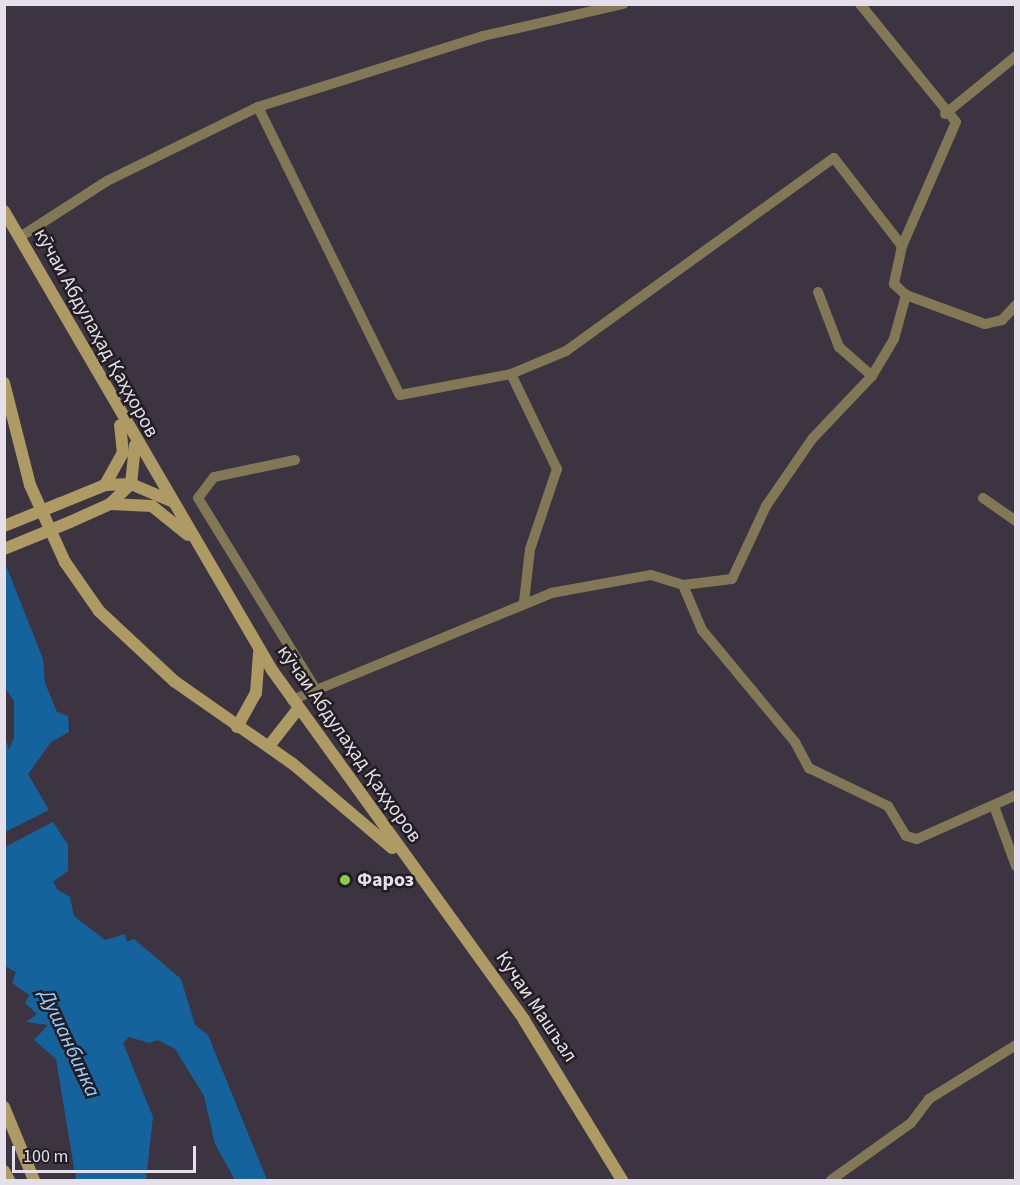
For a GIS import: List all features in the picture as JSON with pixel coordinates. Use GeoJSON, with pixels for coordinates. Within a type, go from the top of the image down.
{"type":"FeatureCollection","features":[{"type":"Feature","properties":{"kind":"main road","name":"кӯчаи Абдулаҳад Қаҳҳоров"},"geometry":{"type":"LineString","coordinates":[[4,211],[134,443],[174,503],[258,646],[295,704],[408,863]]}},
{"type":"Feature","properties":{"kind":"main road","name":"кӯчаи Абдулаҳад Қаҳҳоров"},"geometry":{"type":"LineString","coordinates":[[4,383],[30,485],[65,562],[99,612],[135,649],[237,727],[268,746],[408,863]]}},
{"type":"Feature","properties":{"kind":"main road"},"geometry":{"type":"LineString","coordinates":[[105,485],[123,453],[111,401]]}},
{"type":"Feature","properties":{"kind":"main road"},"geometry":{"type":"LineString","coordinates":[[4,549],[110,504],[131,484],[134,443]]}},
{"type":"Feature","properties":{"kind":"main road"},"geometry":{"type":"LineString","coordinates":[[4,526],[105,485],[131,484],[174,503]]}},
{"type":"Feature","properties":{"kind":"main road"},"geometry":{"type":"LineString","coordinates":[[110,504],[152,506],[200,550]]}},
{"type":"Feature","properties":{"kind":"main road"},"geometry":{"type":"LineString","coordinates":[[237,727],[255,693],[258,646]]}},
{"type":"Feature","properties":{"kind":"main road"},"geometry":{"type":"LineString","coordinates":[[268,746],[295,704]]}},
{"type":"Feature","properties":{"kind":"main road","name":"Кучаи Машъал"},"geometry":{"type":"LineString","coordinates":[[408,863],[524,1020],[622,1180]]}},
{"type":"Feature","properties":{"kind":"main road"},"geometry":{"type":"LineString","coordinates":[[4,1107],[34,1180]]}},
{"type":"Feature","properties":{"kind":"main road"},"geometry":{"type":"LineString","coordinates":[[4,1171],[9,1180]]}},
{"type":"Feature","properties":{"kind":"street"},"geometry":{"type":"LineString","coordinates":[[20,237],[107,182],[258,107],[483,36],[623,4]]}},
{"type":"Feature","properties":{"kind":"street"},"geometry":{"type":"LineString","coordinates":[[860,4],[945,114],[956,122],[953,136],[902,246],[893,279],[906,295],[985,324],[1002,320],[1016,305]]}},
{"type":"Feature","properties":{"kind":"street"},"geometry":{"type":"LineString","coordinates":[[945,114],[1016,56]]}},
{"type":"Feature","properties":{"kind":"street"},"geometry":{"type":"LineString","coordinates":[[258,107],[395,391],[408,395],[511,374],[566,351],[834,158],[902,246]]}},
{"type":"Feature","properties":{"kind":"street"},"geometry":{"type":"LineString","coordinates":[[818,292],[839,347],[872,376]]}},
{"type":"Feature","properties":{"kind":"street"},"geometry":{"type":"LineString","coordinates":[[295,704],[315,688],[524,602],[651,575],[683,585],[724,581],[738,574],[766,506],[812,439],[872,376],[894,339],[906,295]]}},
{"type":"Feature","properties":{"kind":"street"},"geometry":{"type":"LineString","coordinates":[[511,374],[557,469],[530,549],[524,602]]}},
{"type":"Feature","properties":{"kind":"street"},"geometry":{"type":"LineString","coordinates":[[295,460],[214,477],[198,498],[315,688]]}},
{"type":"Feature","properties":{"kind":"street"},"geometry":{"type":"LineString","coordinates":[[983,498],[1016,521]]}},
{"type":"Feature","properties":{"kind":"street"},"geometry":{"type":"LineString","coordinates":[[683,585],[702,630],[795,742],[809,768],[888,806],[911,839],[1016,795]]}},
{"type":"Feature","properties":{"kind":"street"},"geometry":{"type":"LineString","coordinates":[[994,806],[1016,866]]}},
{"type":"Feature","properties":{"kind":"street"},"geometry":{"type":"LineString","coordinates":[[831,1180],[911,1123],[929,1099],[1016,1045]]}},
{"type":"Feature","properties":{"kind":"water"},"geometry":{"type":"Polygon","coordinates":[[[5,563],[43,659],[45,683],[57,712],[68,716],[69,732],[51,742],[28,774],[49,810],[5,832],[5,737],[9,750],[14,738],[14,701],[5,688],[5,563]]]}},
{"type":"Feature","properties":{"kind":"water","name":"Душанбинка"},"geometry":{"type":"Polygon","coordinates":[[[53,822],[68,845],[68,871],[53,882],[58,890],[70,897],[74,916],[105,940],[125,934],[127,942],[134,939],[181,979],[195,1025],[208,1035],[267,1180],[235,1180],[215,1144],[204,1096],[175,1049],[158,1040],[149,1043],[129,1037],[123,1043],[153,1117],[146,1180],[76,1180],[56,1059],[34,1040],[48,1025],[26,1022],[37,1014],[25,1003],[29,995],[12,983],[16,972],[5,966],[5,847],[53,822]]]}},
{"type":"Feature","properties":{"kind":"place","name":"Фароз"},"geometry":{"type":"Point","coordinates":[345,880]}}]}
